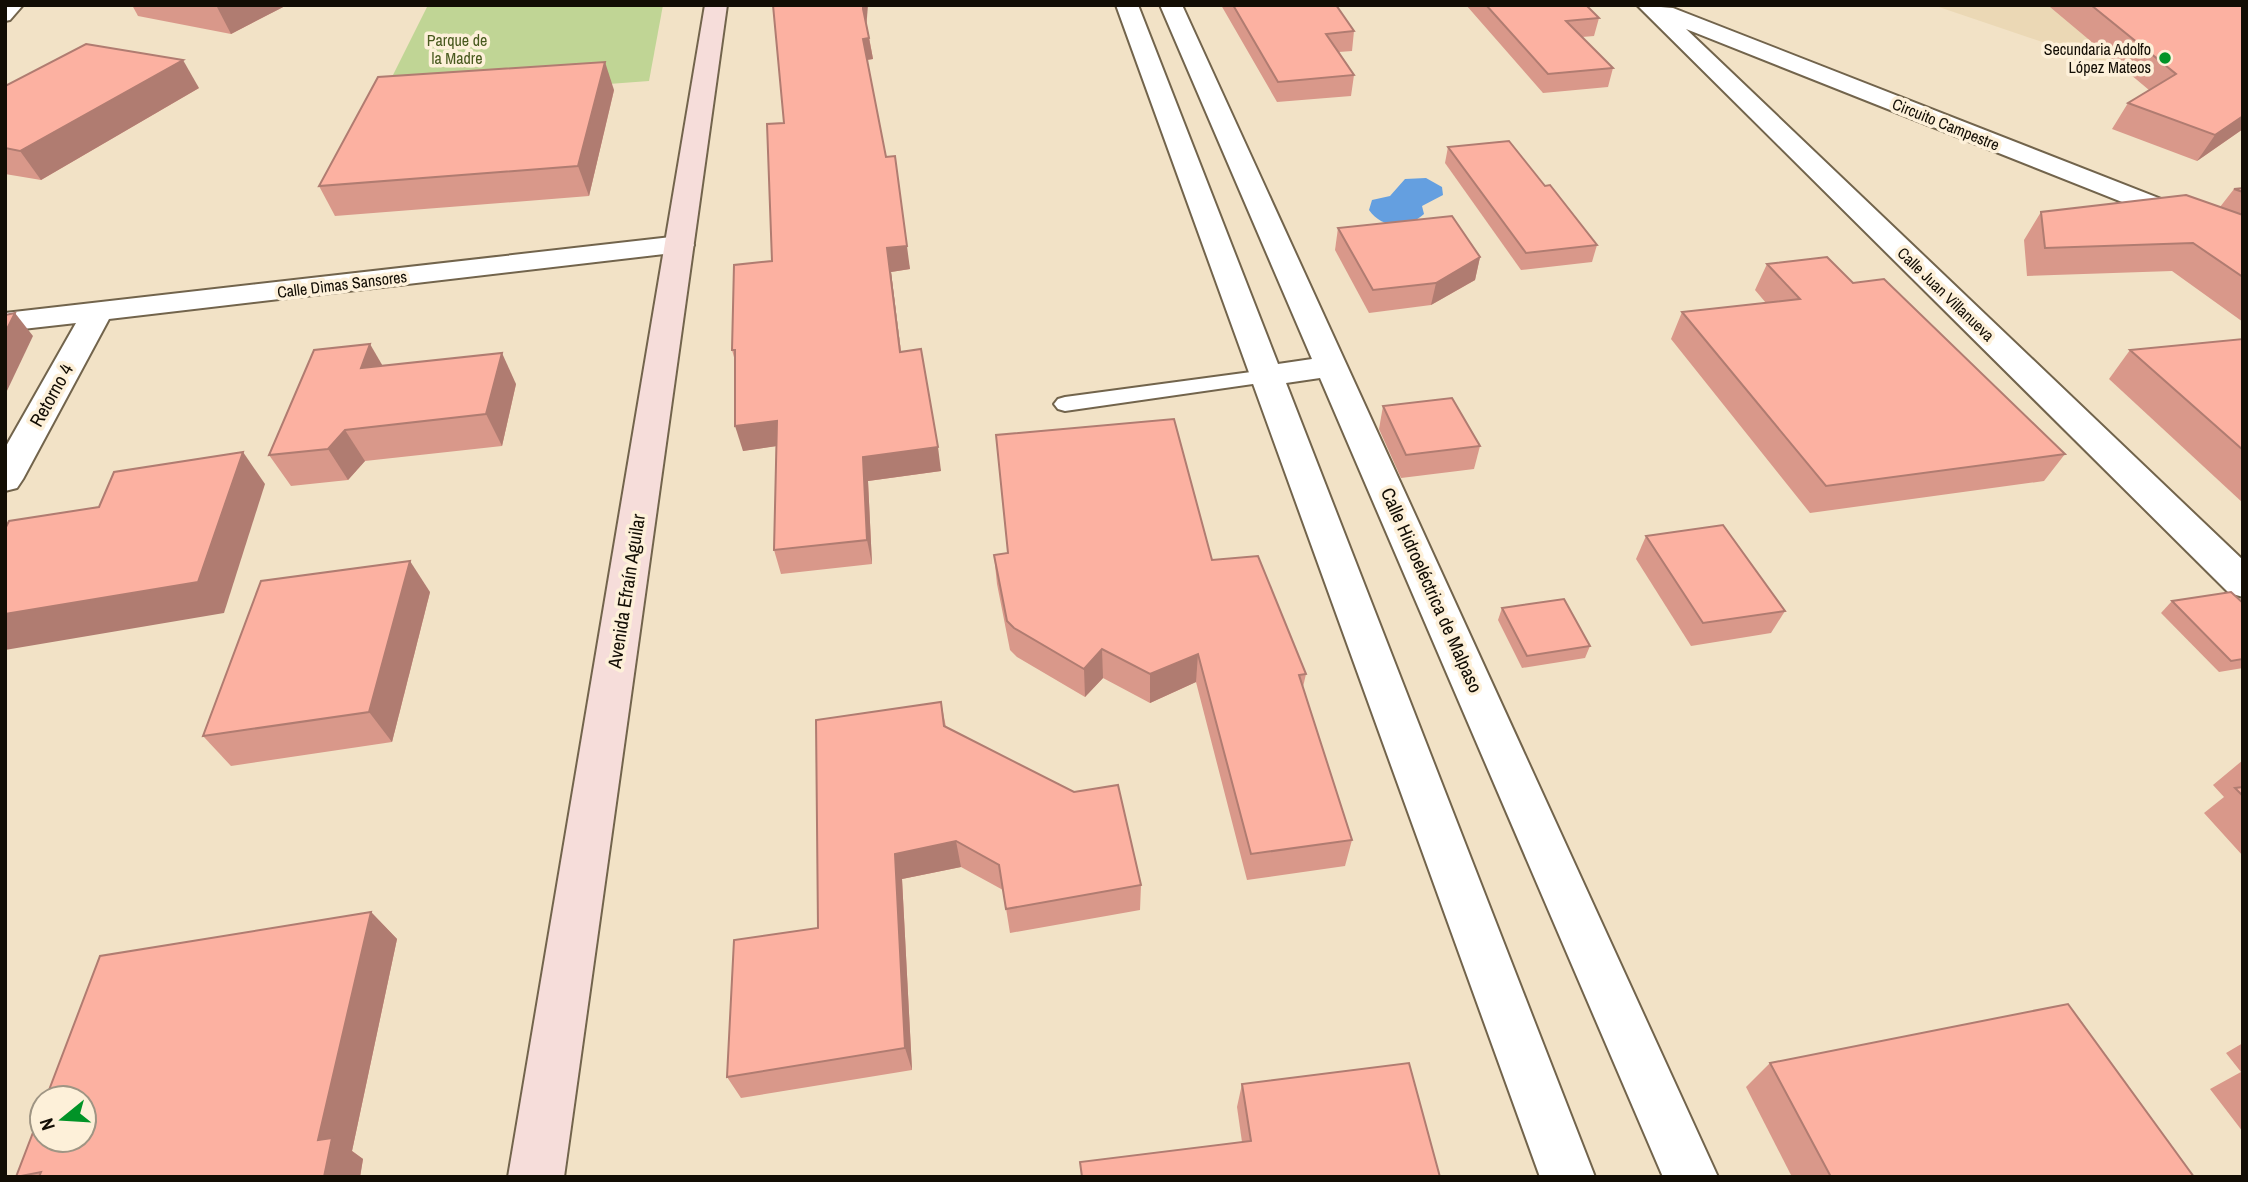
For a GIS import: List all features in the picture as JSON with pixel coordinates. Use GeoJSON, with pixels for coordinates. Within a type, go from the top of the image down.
{"type":"FeatureCollection","features":[{"type":"Feature","properties":{"kind":"main road","name":"Avenida Efraín Aguilar"},"geometry":{"type":"LineString","coordinates":[[536,1177],[716,5]]}},
{"type":"Feature","properties":{"kind":"street"},"geometry":{"type":"LineString","coordinates":[[1127,5],[1568,1177]]}},
{"type":"Feature","properties":{"kind":"street","name":"Calle Hidroeléctrica de Malpaso"},"geometry":{"type":"LineString","coordinates":[[1171,5],[1691,1177]]}},
{"type":"Feature","properties":{"kind":"street","name":"Circuito Campestre"},"geometry":{"type":"LineString","coordinates":[[1649,6],[2243,241]]}},
{"type":"Feature","properties":{"kind":"street","name":"Calle Juan Villanueva"},"geometry":{"type":"LineString","coordinates":[[1649,6],[2243,583]]}},
{"type":"Feature","properties":{"kind":"street","name":"Calle Dimas Sansores"},"geometry":{"type":"LineString","coordinates":[[5,322],[680,245]]}},
{"type":"Feature","properties":{"kind":"street","name":"Retorno 4"},"geometry":{"type":"LineString","coordinates":[[5,479],[98,312]]}},
{"type":"Feature","properties":{"kind":"street"},"geometry":{"type":"LineString","coordinates":[[1266,376],[1333,366]]}},
{"type":"Feature","properties":{"kind":"lane"},"geometry":{"type":"LineString","coordinates":[[5,17],[16,5]]}},
{"type":"Feature","properties":{"kind":"lane"},"geometry":{"type":"LineString","coordinates":[[1065,404],[1266,376]]}},
{"type":"Feature","properties":{"kind":"shaded area","name":"Secundaria Adolfo López Mateos"},"geometry":{"type":"Polygon","coordinates":[[[1933,5],[2243,5],[2243,110],[1933,5]]]}},
{"type":"Feature","properties":{"kind":"green space","name":"Parque de la Madre"},"geometry":{"type":"Polygon","coordinates":[[[428,5],[663,5],[649,81],[380,101],[428,5]]]}},
{"type":"Feature","properties":{"kind":"water"},"geometry":{"type":"Polygon","coordinates":[[[1426,178],[1442,187],[1443,195],[1422,206],[1424,214],[1417,219],[1403,224],[1388,224],[1369,210],[1372,200],[1390,196],[1405,179],[1426,178]]]}},
{"type":"Feature","properties":{"kind":"building"},"geometry":{"type":"Polygon","coordinates":[[[773,5],[863,5],[869,38],[863,39],[886,157],[895,156],[907,246],[887,248],[900,352],[921,349],[938,447],[863,457],[867,540],[774,550],[777,421],[735,426],[735,350],[732,350],[734,265],[772,261],[767,124],[784,123],[773,5]]]}},
{"type":"Feature","properties":{"kind":"building"},"geometry":{"type":"Polygon","coordinates":[[[1233,5],[1336,5],[1354,31],[1326,34],[1354,75],[1278,82],[1233,5]]]}},
{"type":"Feature","properties":{"kind":"building"},"geometry":{"type":"Polygon","coordinates":[[[1486,5],[1586,5],[1599,18],[1566,21],[1613,68],[1548,74],[1486,5]]]}},
{"type":"Feature","properties":{"kind":"building"},"geometry":{"type":"Polygon","coordinates":[[[2091,5],[2243,5],[2243,116],[2215,135],[2128,103],[2176,74],[2091,5]]]}},
{"type":"Feature","properties":{"kind":"building"},"geometry":{"type":"Polygon","coordinates":[[[86,44],[183,60],[20,151],[5,148],[5,86],[86,44]]]}},
{"type":"Feature","properties":{"kind":"building"},"geometry":{"type":"Polygon","coordinates":[[[605,62],[578,166],[319,186],[378,77],[605,62]]]}},
{"type":"Feature","properties":{"kind":"building"},"geometry":{"type":"Polygon","coordinates":[[[1509,141],[1545,186],[1550,185],[1597,245],[1526,253],[1448,147],[1509,141]]]}},
{"type":"Feature","properties":{"kind":"building"},"geometry":{"type":"Polygon","coordinates":[[[2186,195],[2243,215],[2243,277],[2193,243],[2045,248],[2041,212],[2186,195]]]}},
{"type":"Feature","properties":{"kind":"building"},"geometry":{"type":"Polygon","coordinates":[[[1452,216],[1480,257],[1436,283],[1373,290],[1338,228],[1452,216]]]}},
{"type":"Feature","properties":{"kind":"building"},"geometry":{"type":"Polygon","coordinates":[[[1827,257],[1853,283],[1884,279],[2065,454],[1826,486],[1682,312],[1800,299],[1767,264],[1827,257]]]}},
{"type":"Feature","properties":{"kind":"building"},"geometry":{"type":"Polygon","coordinates":[[[15,313],[5,333],[5,315],[15,313]]]}},
{"type":"Feature","properties":{"kind":"building"},"geometry":{"type":"Polygon","coordinates":[[[2243,339],[2243,450],[2130,350],[2243,339]]]}},
{"type":"Feature","properties":{"kind":"building"},"geometry":{"type":"Polygon","coordinates":[[[370,344],[361,368],[502,353],[486,414],[345,430],[328,449],[269,455],[314,350],[370,344]]]}},
{"type":"Feature","properties":{"kind":"building"},"geometry":{"type":"Polygon","coordinates":[[[1452,398],[1480,446],[1406,455],[1383,406],[1452,398]]]}},
{"type":"Feature","properties":{"kind":"building"},"geometry":{"type":"Polygon","coordinates":[[[1174,419],[1212,560],[1258,556],[1306,674],[1299,675],[1352,840],[1251,854],[1198,654],[1150,674],[1102,649],[1084,669],[1014,628],[1007,621],[994,555],[1008,553],[996,435],[1174,419]]]}},
{"type":"Feature","properties":{"kind":"building"},"geometry":{"type":"Polygon","coordinates":[[[243,452],[198,582],[5,614],[5,529],[9,521],[99,507],[114,472],[243,452]]]}},
{"type":"Feature","properties":{"kind":"building"},"geometry":{"type":"Polygon","coordinates":[[[1723,525],[1785,611],[1703,623],[1646,536],[1723,525]]]}},
{"type":"Feature","properties":{"kind":"building"},"geometry":{"type":"Polygon","coordinates":[[[410,561],[369,712],[203,736],[261,581],[410,561]]]}},
{"type":"Feature","properties":{"kind":"building"},"geometry":{"type":"Polygon","coordinates":[[[2231,592],[2243,603],[2243,659],[2231,661],[2172,601],[2231,592]]]}},
{"type":"Feature","properties":{"kind":"building"},"geometry":{"type":"Polygon","coordinates":[[[1564,599],[1590,646],[1527,656],[1502,608],[1564,599]]]}},
{"type":"Feature","properties":{"kind":"building"},"geometry":{"type":"Polygon","coordinates":[[[941,702],[944,726],[1074,792],[1118,785],[1141,885],[1006,909],[999,865],[956,841],[895,854],[905,1048],[727,1077],[734,940],[818,928],[816,720],[941,702]]]}},
{"type":"Feature","properties":{"kind":"building"},"geometry":{"type":"Polygon","coordinates":[[[2243,787],[2243,796],[2235,788],[2243,787]]]}},
{"type":"Feature","properties":{"kind":"building"},"geometry":{"type":"Polygon","coordinates":[[[371,912],[318,1140],[332,1138],[324,1177],[39,1177],[41,1172],[16,1177],[28,1146],[28,1154],[98,1154],[98,1084],[51,1084],[100,956],[371,912]]]}},
{"type":"Feature","properties":{"kind":"building"},"geometry":{"type":"Polygon","coordinates":[[[2068,1004],[2194,1177],[1831,1177],[1770,1063],[2068,1004]]]}},
{"type":"Feature","properties":{"kind":"building"},"geometry":{"type":"Polygon","coordinates":[[[1409,1063],[1440,1177],[1082,1177],[1080,1162],[1251,1141],[1242,1084],[1409,1063]]]}},
{"type":"Feature","properties":{"kind":"place","name":"Secundaria Adolfo López Mateos"},"geometry":{"type":"Point","coordinates":[2165,58]}}]}
